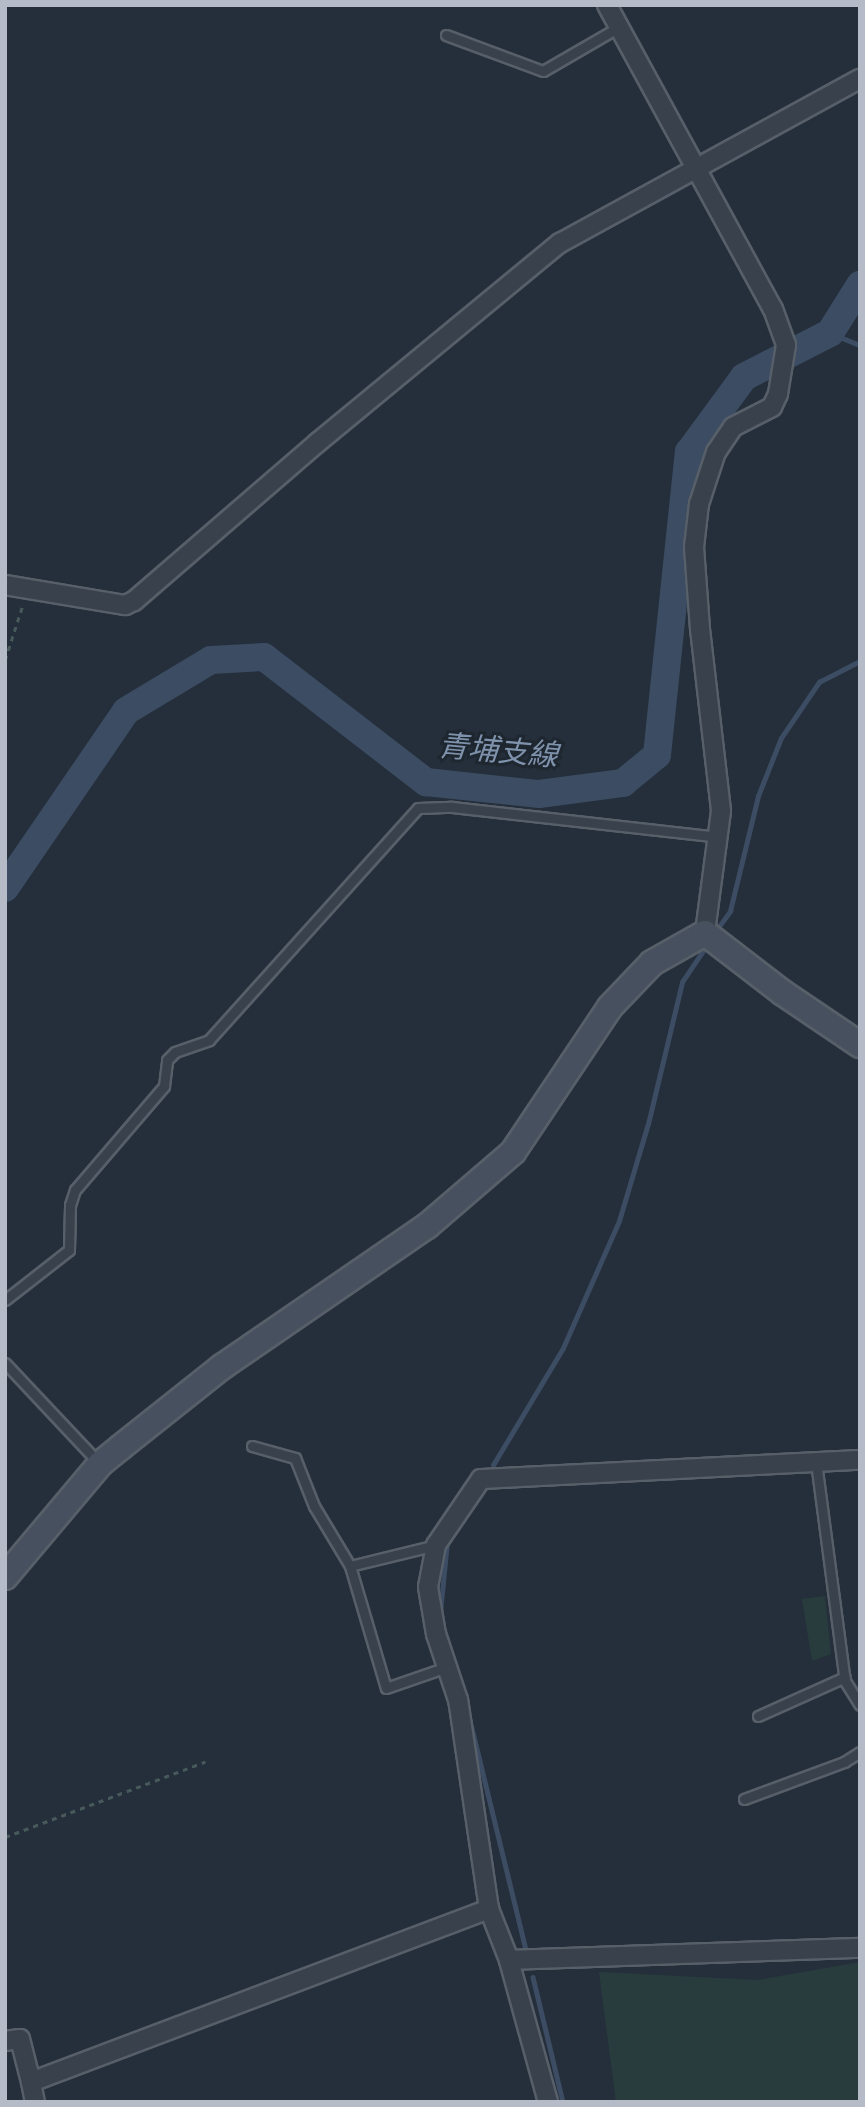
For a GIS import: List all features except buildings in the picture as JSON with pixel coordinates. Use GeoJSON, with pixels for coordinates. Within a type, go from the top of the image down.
{"type":"FeatureCollection","features":[{"type":"Feature","properties":{"kind":"street"},"geometry":{"type":"LineString","coordinates":[[607,5],[773,309],[786,347],[779,392],[772,407],[733,427],[716,452],[699,504],[694,547],[700,629],[721,811],[714,938]]}},
{"type":"Feature","properties":{"kind":"street"},"geometry":{"type":"LineString","coordinates":[[5,585],[125,605],[134,601],[317,443],[560,243],[860,79]]}},
{"type":"Feature","properties":{"kind":"street"},"geometry":{"type":"LineString","coordinates":[[714,938],[783,993],[860,1045]]}},
{"type":"Feature","properties":{"kind":"street"},"geometry":{"type":"LineString","coordinates":[[5,1577],[100,1464],[223,1366],[427,1226],[513,1152],[610,1007],[652,963],[714,938]]}},
{"type":"Feature","properties":{"kind":"street"},"geometry":{"type":"LineString","coordinates":[[548,2102],[509,1960],[489,1909],[458,1700],[436,1634],[428,1587],[436,1545],[481,1479],[860,1460]]}},
{"type":"Feature","properties":{"kind":"street"},"geometry":{"type":"LineString","coordinates":[[31,2082],[489,1909]]}},
{"type":"Feature","properties":{"kind":"street"},"geometry":{"type":"LineString","coordinates":[[509,1960],[860,1948]]}},
{"type":"Feature","properties":{"kind":"street"},"geometry":{"type":"LineString","coordinates":[[5,2041],[20,2039],[35,2102]]}},
{"type":"Feature","properties":{"kind":"lane"},"geometry":{"type":"LineString","coordinates":[[446,35],[543,71],[619,27]]}},
{"type":"Feature","properties":{"kind":"lane"},"geometry":{"type":"LineString","coordinates":[[5,1300],[69,1250],[70,1205],[75,1190],[164,1086],[167,1060],[175,1052],[209,1040],[418,808],[453,807],[720,838]]}},
{"type":"Feature","properties":{"kind":"lane"},"geometry":{"type":"LineString","coordinates":[[5,1363],[100,1464]]}},
{"type":"Feature","properties":{"kind":"lane"},"geometry":{"type":"LineString","coordinates":[[252,1446],[295,1458],[314,1506],[350,1566],[386,1688],[447,1667]]}},
{"type":"Feature","properties":{"kind":"lane"},"geometry":{"type":"LineString","coordinates":[[816,1462],[845,1677],[860,1705]]}},
{"type":"Feature","properties":{"kind":"lane"},"geometry":{"type":"LineString","coordinates":[[350,1566],[436,1545]]}},
{"type":"Feature","properties":{"kind":"lane"},"geometry":{"type":"LineString","coordinates":[[758,1716],[845,1677]]}},
{"type":"Feature","properties":{"kind":"lane"},"geometry":{"type":"LineString","coordinates":[[744,1799],[844,1762],[860,1752]]}},
{"type":"Feature","properties":{"kind":"path"},"geometry":{"type":"LineString","coordinates":[[5,660],[28,588]]}},
{"type":"Feature","properties":{"kind":"path"},"geometry":{"type":"LineString","coordinates":[[5,1837],[205,1762]]}},
{"type":"Feature","properties":{"kind":"green space"},"geometry":{"type":"Polygon","coordinates":[[[825,1596],[831,1654],[812,1661],[802,1599],[825,1596]]]}},
{"type":"Feature","properties":{"kind":"green space"},"geometry":{"type":"Polygon","coordinates":[[[860,1962],[860,2102],[616,2102],[599,1972],[757,1980],[860,1962]]]}},
{"type":"Feature","properties":{"kind":"waterway","name":"青埔支線"},"geometry":{"type":"LineString","coordinates":[[5,888],[126,711],[211,660],[264,657],[426,782],[539,794],[623,783],[657,755],[689,452],[744,377],[830,333],[860,285]]}},
{"type":"Feature","properties":{"kind":"waterway"},"geometry":{"type":"LineString","coordinates":[[830,333],[860,345]]}},
{"type":"Feature","properties":{"kind":"waterway"},"geometry":{"type":"LineString","coordinates":[[715,932],[730,911],[758,796],[781,738],[819,682],[860,661]]}},
{"type":"Feature","properties":{"kind":"waterway"},"geometry":{"type":"LineString","coordinates":[[493,1465],[563,1348],[619,1221],[648,1124],[682,982],[707,945]]}},
{"type":"Feature","properties":{"kind":"waterway"},"geometry":{"type":"LineString","coordinates":[[440,1613],[447,1542]]}},
{"type":"Feature","properties":{"kind":"waterway"},"geometry":{"type":"LineString","coordinates":[[469,1716],[526,1950]]}},
{"type":"Feature","properties":{"kind":"waterway"},"geometry":{"type":"LineString","coordinates":[[533,1977],[563,2102]]}}]}
